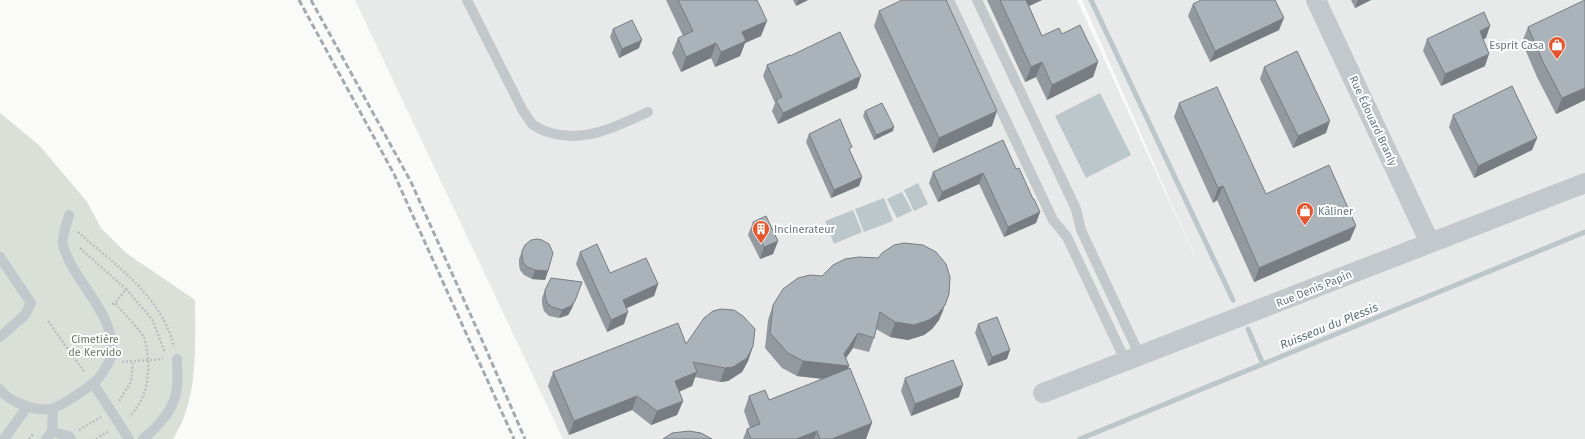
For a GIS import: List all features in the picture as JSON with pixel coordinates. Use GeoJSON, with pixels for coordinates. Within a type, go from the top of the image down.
{"type":"FeatureCollection","features":[{"type":"Feature","properties":{"kind":"street","name":"Rue Édouard Branly"},"geometry":{"type":"LineString","coordinates":[[1316,0],[1430,243]]}},
{"type":"Feature","properties":{"kind":"street","name":"Rue Denis Papin"},"geometry":{"type":"LineString","coordinates":[[1043,393],[1585,183]]}},
{"type":"Feature","properties":{"kind":"lane"},"geometry":{"type":"LineString","coordinates":[[467,0],[523,111],[532,123],[543,131],[571,137],[588,135],[609,130],[648,112]]}},
{"type":"Feature","properties":{"kind":"lane"},"geometry":{"type":"LineString","coordinates":[[949,0],[1053,220],[1067,237],[1133,359]]}},
{"type":"Feature","properties":{"kind":"lane"},"geometry":{"type":"LineString","coordinates":[[977,0],[1076,209],[1081,230],[1133,359]]}},
{"type":"Feature","properties":{"kind":"lane"},"geometry":{"type":"LineString","coordinates":[[0,389],[4,396],[27,407],[49,410],[73,398],[98,379],[112,355],[110,332],[100,308],[76,272],[62,243],[68,219]]}},
{"type":"Feature","properties":{"kind":"lane"},"geometry":{"type":"LineString","coordinates":[[0,256],[31,303],[25,315],[0,336]]}},
{"type":"Feature","properties":{"kind":"lane"},"geometry":{"type":"LineString","coordinates":[[143,439],[155,429],[170,410],[177,389],[177,359]]}},
{"type":"Feature","properties":{"kind":"lane"},"geometry":{"type":"LineString","coordinates":[[93,383],[129,439]]}},
{"type":"Feature","properties":{"kind":"lane"},"geometry":{"type":"LineString","coordinates":[[4,439],[27,407]]}},
{"type":"Feature","properties":{"kind":"lane"},"geometry":{"type":"LineString","coordinates":[[53,408],[49,435],[69,436],[71,439]]}},
{"type":"Feature","properties":{"kind":"path"},"geometry":{"type":"LineString","coordinates":[[68,219],[143,289],[161,313],[173,341],[177,359]]}},
{"type":"Feature","properties":{"kind":"path"},"geometry":{"type":"LineString","coordinates":[[64,235],[126,289],[152,319],[167,359],[108,363]]}},
{"type":"Feature","properties":{"kind":"path"},"geometry":{"type":"LineString","coordinates":[[100,308],[114,302],[126,289]]}},
{"type":"Feature","properties":{"kind":"path"},"geometry":{"type":"LineString","coordinates":[[96,439],[132,414],[142,398],[148,383],[148,360],[144,337],[114,302]]}},
{"type":"Feature","properties":{"kind":"path"},"geometry":{"type":"LineString","coordinates":[[48,322],[93,383]]}},
{"type":"Feature","properties":{"kind":"shaded area"},"geometry":{"type":"Polygon","coordinates":[[[355,0],[1077,0],[1199,266],[1082,0],[1585,0],[1585,439],[563,439],[355,0]]]}},
{"type":"Feature","properties":{"kind":"shaded area"},"geometry":{"type":"Polygon","coordinates":[[[1100,93],[1131,155],[1086,178],[1055,116],[1100,93]]]}},
{"type":"Feature","properties":{"kind":"shaded area"},"geometry":{"type":"Polygon","coordinates":[[[918,183],[928,204],[914,211],[904,190],[918,183]]]}},
{"type":"Feature","properties":{"kind":"shaded area"},"geometry":{"type":"Polygon","coordinates":[[[902,192],[912,211],[897,218],[887,199],[902,192]]]}},
{"type":"Feature","properties":{"kind":"shaded area"},"geometry":{"type":"Polygon","coordinates":[[[884,198],[893,221],[864,232],[855,209],[884,198]]]}},
{"type":"Feature","properties":{"kind":"shaded area"},"geometry":{"type":"Polygon","coordinates":[[[853,210],[862,232],[834,244],[825,221],[853,210]]]}},
{"type":"Feature","properties":{"kind":"green space","name":"Cimetière de Kervido"},"geometry":{"type":"Polygon","coordinates":[[[0,113],[40,146],[87,202],[101,228],[126,253],[195,300],[194,372],[187,407],[173,439],[0,439],[0,113]]]}},
{"type":"Feature","properties":{"kind":"building"},"geometry":{"type":"Polygon","coordinates":[[[678,0],[757,0],[767,21],[742,32],[746,41],[721,52],[716,43],[686,57],[678,38],[693,31],[678,0]]]}},
{"type":"Feature","properties":{"kind":"building"},"geometry":{"type":"Polygon","coordinates":[[[902,0],[946,0],[997,111],[939,138],[879,11],[902,0]]]}},
{"type":"Feature","properties":{"kind":"building"},"geometry":{"type":"Polygon","coordinates":[[[1000,0],[1026,0],[1042,36],[1059,28],[1062,34],[1080,25],[1098,62],[1052,85],[1042,62],[1031,67],[1000,0]]]}},
{"type":"Feature","properties":{"kind":"building"},"geometry":{"type":"Polygon","coordinates":[[[1201,0],[1275,0],[1284,18],[1215,51],[1193,4],[1201,0]]]}},
{"type":"Feature","properties":{"kind":"building","name":"Esprit Casa"},"geometry":{"type":"Polygon","coordinates":[[[1585,0],[1585,88],[1562,98],[1543,62],[1528,27],[1585,0]]]}},
{"type":"Feature","properties":{"kind":"building"},"geometry":{"type":"Polygon","coordinates":[[[1484,12],[1490,26],[1480,31],[1489,54],[1445,74],[1427,39],[1484,12]]]}},
{"type":"Feature","properties":{"kind":"building"},"geometry":{"type":"Polygon","coordinates":[[[632,20],[642,40],[622,49],[613,29],[632,20]]]}},
{"type":"Feature","properties":{"kind":"building"},"geometry":{"type":"Polygon","coordinates":[[[840,32],[861,76],[783,113],[776,100],[782,97],[767,65],[790,56],[840,32]]]}},
{"type":"Feature","properties":{"kind":"building"},"geometry":{"type":"Polygon","coordinates":[[[1297,51],[1330,121],[1298,136],[1264,67],[1297,51]]]}},
{"type":"Feature","properties":{"kind":"building"},"geometry":{"type":"Polygon","coordinates":[[[1512,86],[1537,138],[1478,166],[1453,115],[1512,86]]]}},
{"type":"Feature","properties":{"kind":"building"},"geometry":{"type":"Polygon","coordinates":[[[1217,87],[1266,194],[1329,165],[1356,226],[1259,268],[1223,186],[1218,188],[1179,103],[1217,87]]]}},
{"type":"Feature","properties":{"kind":"building"},"geometry":{"type":"Polygon","coordinates":[[[882,103],[894,127],[876,135],[865,111],[882,103]]]}},
{"type":"Feature","properties":{"kind":"building"},"geometry":{"type":"Polygon","coordinates":[[[840,119],[852,147],[849,149],[862,177],[834,190],[809,134],[840,119]]]}},
{"type":"Feature","properties":{"kind":"building"},"geometry":{"type":"Polygon","coordinates":[[[1003,140],[1016,169],[1019,168],[1040,212],[1008,227],[983,173],[942,192],[933,172],[1003,140]]]}},
{"type":"Feature","properties":{"kind":"building"},"geometry":{"type":"Polygon","coordinates":[[[766,216],[778,241],[764,247],[753,222],[766,216]]]}},
{"type":"Feature","properties":{"kind":"building"},"geometry":{"type":"Polygon","coordinates":[[[537,239],[549,244],[553,253],[548,271],[535,270],[527,267],[523,262],[522,251],[525,245],[531,240],[537,239]]]}},
{"type":"Feature","properties":{"kind":"building"},"geometry":{"type":"Polygon","coordinates":[[[904,243],[923,245],[936,252],[946,264],[950,277],[949,294],[945,305],[938,314],[929,320],[914,325],[895,322],[880,312],[874,338],[858,333],[844,354],[849,366],[803,361],[788,353],[770,333],[773,305],[783,289],[798,278],[810,275],[822,276],[833,265],[845,259],[859,257],[878,258],[882,253],[894,245],[904,243]]]}},
{"type":"Feature","properties":{"kind":"building"},"geometry":{"type":"Polygon","coordinates":[[[597,244],[610,273],[646,258],[658,284],[623,300],[628,312],[611,320],[580,252],[597,244]]]}},
{"type":"Feature","properties":{"kind":"building"},"geometry":{"type":"Polygon","coordinates":[[[551,278],[582,282],[575,301],[571,306],[562,310],[552,307],[547,303],[545,290],[551,278]]]}},
{"type":"Feature","properties":{"kind":"building"},"geometry":{"type":"Polygon","coordinates":[[[721,309],[734,310],[743,316],[755,329],[753,346],[747,358],[733,367],[725,368],[693,362],[697,372],[675,381],[683,401],[657,411],[637,396],[574,421],[553,372],[678,323],[686,344],[704,318],[713,311],[721,309]]]}},
{"type":"Feature","properties":{"kind":"building"},"geometry":{"type":"Polygon","coordinates":[[[997,317],[1010,350],[992,357],[978,324],[997,317]]]}},
{"type":"Feature","properties":{"kind":"building"},"geometry":{"type":"Polygon","coordinates":[[[953,360],[963,385],[915,404],[905,378],[953,360]]]}},
{"type":"Feature","properties":{"kind":"building"},"geometry":{"type":"Polygon","coordinates":[[[850,368],[872,423],[832,439],[820,439],[817,431],[796,439],[751,439],[747,429],[760,424],[749,396],[765,390],[769,400],[850,368]]]}},
{"type":"Feature","properties":{"kind":"building"},"geometry":{"type":"Polygon","coordinates":[[[689,431],[701,433],[712,439],[663,439],[672,433],[689,431]]]}},
{"type":"Feature","properties":{"kind":"waterway"},"geometry":{"type":"LineString","coordinates":[[1091,0],[1233,300]]}},
{"type":"Feature","properties":{"kind":"waterway","name":"Ruisseau du Plessis"},"geometry":{"type":"LineString","coordinates":[[1080,439],[1585,232]]}},
{"type":"Feature","properties":{"kind":"waterway"},"geometry":{"type":"LineString","coordinates":[[1248,329],[1263,364]]}},
{"type":"Feature","properties":{"kind":"railway"},"geometry":{"type":"LineString","coordinates":[[299,0],[394,174],[514,439]]}},
{"type":"Feature","properties":{"kind":"railway"},"geometry":{"type":"LineString","coordinates":[[311,0],[411,182],[525,439]]}},
{"type":"Feature","properties":{"kind":"place","name":"Esprit Casa"},"geometry":{"type":"Point","coordinates":[1557,60]}},
{"type":"Feature","properties":{"kind":"place","name":"Kâliner"},"geometry":{"type":"Point","coordinates":[1305,226]}},
{"type":"Feature","properties":{"kind":"place","name":"Incinerateur"},"geometry":{"type":"Point","coordinates":[761,244]}}]}
